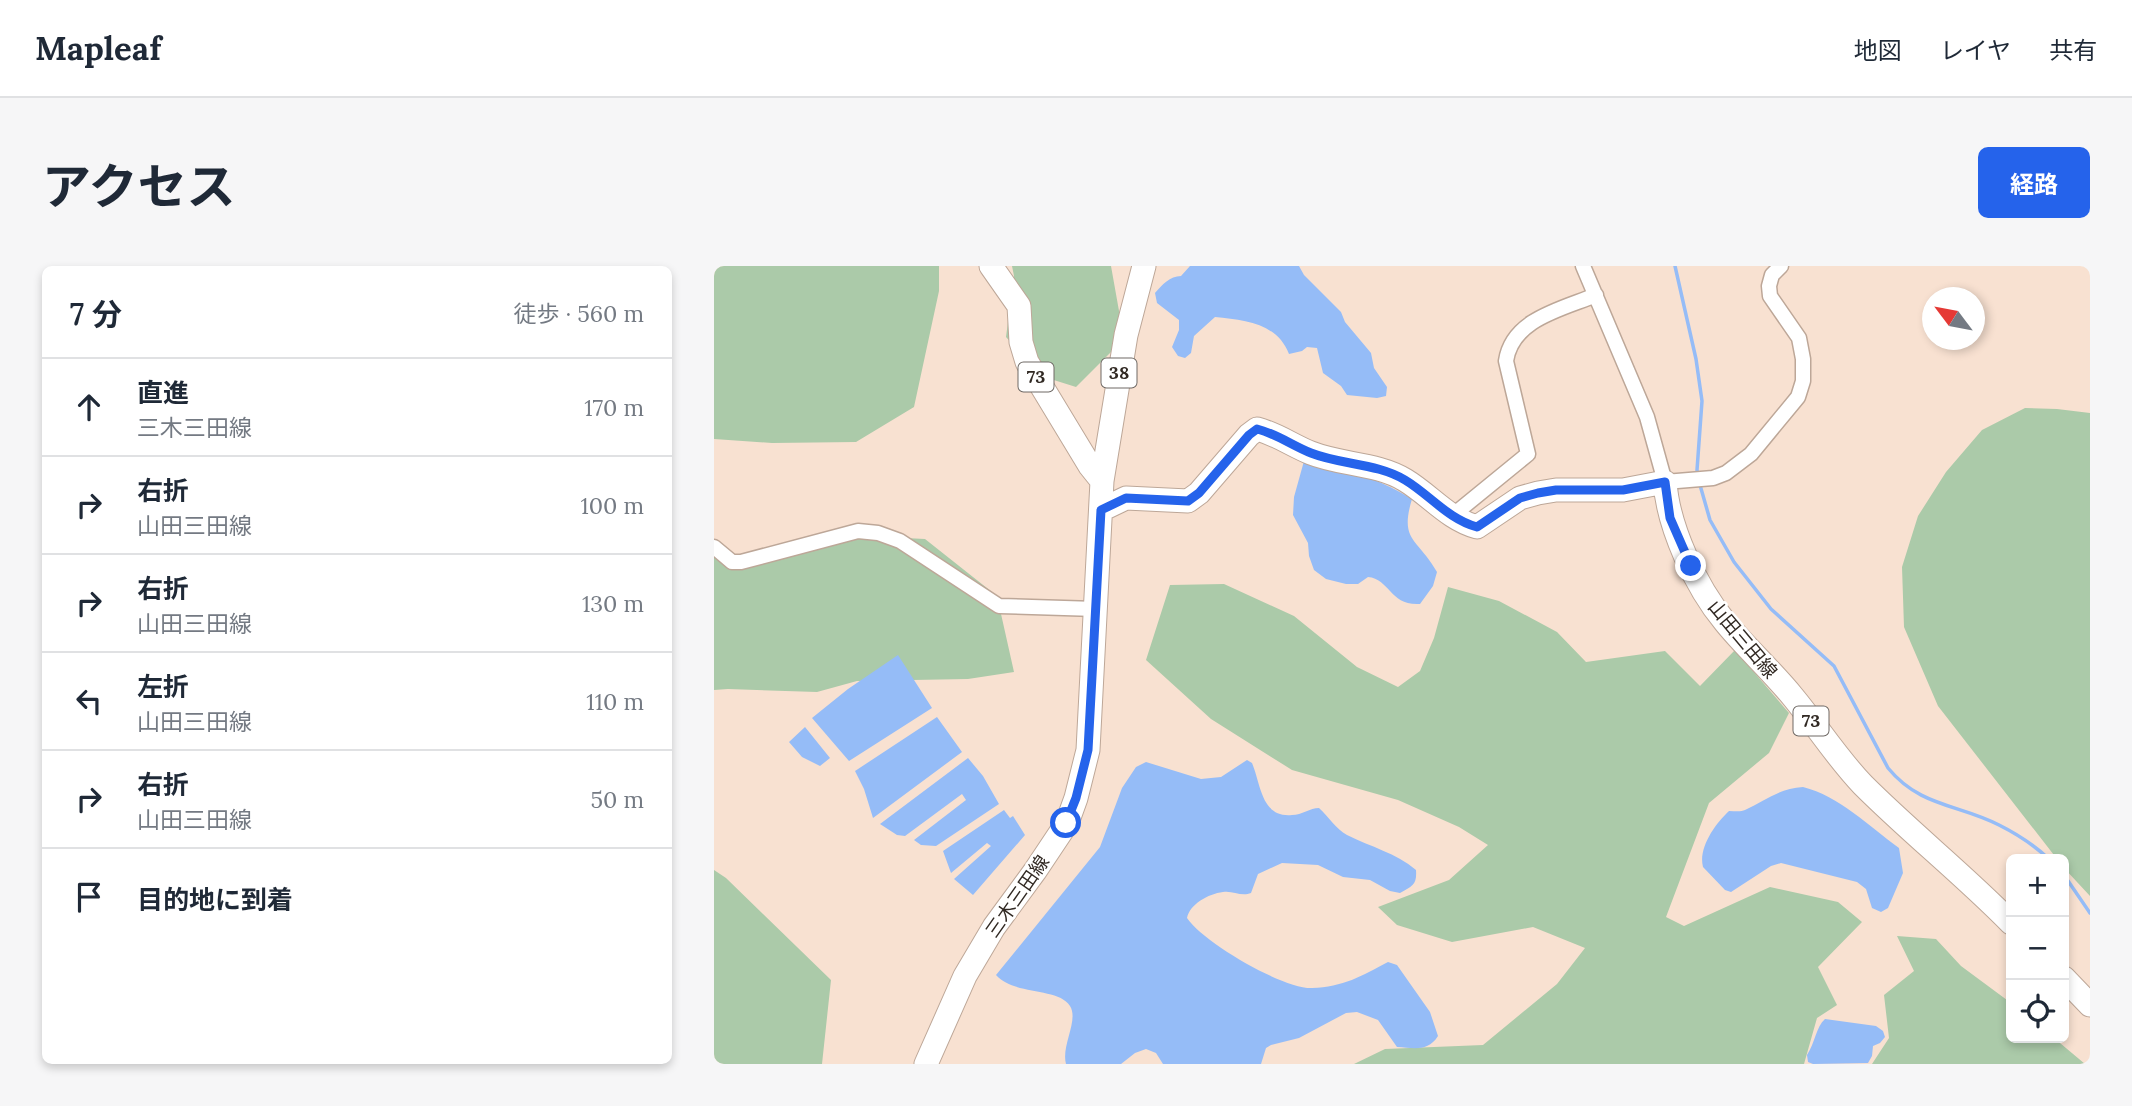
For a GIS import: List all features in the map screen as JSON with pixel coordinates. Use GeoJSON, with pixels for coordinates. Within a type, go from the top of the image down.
{"type":"FeatureCollection","features":[{"type":"Feature","properties":{"kind":"main road","name":"73"},"geometry":{"type":"LineString","coordinates":[[991,266],[1019,306],[1021,342],[1027,362],[1090,466],[1102,481]]}},
{"type":"Feature","properties":{"kind":"main road","name":"三木三田線"},"geometry":{"type":"LineString","coordinates":[[926,1064],[965,975],[994,927],[1066,823],[1076,798],[1088,750],[1102,481],[1126,335],[1144,266]]}},
{"type":"Feature","properties":{"kind":"main road"},"geometry":{"type":"LineString","coordinates":[[1101,510],[1126,498],[1188,501],[1199,493],[1257,429],[1268,431],[1312,454],[1403,479],[1452,516],[1477,527],[1520,498],[1538,493],[1556,490],[1623,490],[1665,482]]}},
{"type":"Feature","properties":{"kind":"main road","name":"山田三田線"},"geometry":{"type":"LineString","coordinates":[[1665,482],[1670,518],[1705,594],[1723,621],[1793,697],[1836,755],[1864,785],[2006,918]]}},
{"type":"Feature","properties":{"kind":"main road"},"geometry":{"type":"LineString","coordinates":[[2066,980],[2090,1005]]}},
{"type":"Feature","properties":{"kind":"street"},"geometry":{"type":"LineString","coordinates":[[1583,266],[1647,417],[1665,482],[1713,478],[1726,473],[1751,454],[1798,397],[1803,381],[1799,338],[1770,296],[1772,275],[1781,266]]}},
{"type":"Feature","properties":{"kind":"street"},"geometry":{"type":"LineString","coordinates":[[1452,516],[1528,454],[1506,361],[1507,350],[1514,337],[1526,324],[1596,295]]}},
{"type":"Feature","properties":{"kind":"street"},"geometry":{"type":"LineString","coordinates":[[714,547],[732,562],[741,562],[858,531],[878,533],[900,541],[999,606],[1096,609]]}},
{"type":"Feature","properties":{"kind":"green space"},"geometry":{"type":"Polygon","coordinates":[[[714,266],[939,266],[939,291],[914,407],[856,442],[772,443],[714,439],[714,266]]]}},
{"type":"Feature","properties":{"kind":"green space"},"geometry":{"type":"Polygon","coordinates":[[[1012,266],[1111,266],[1124,339],[1076,387],[1041,376],[1006,337],[1014,276],[1012,266]]]}},
{"type":"Feature","properties":{"kind":"green space"},"geometry":{"type":"Polygon","coordinates":[[[2025,408],[2090,413],[2090,896],[2069,873],[2069,854],[2053,854],[1938,706],[1904,627],[1902,567],[1918,516],[1946,472],[1982,430],[2025,408]]]}},
{"type":"Feature","properties":{"kind":"green space"},"geometry":{"type":"Polygon","coordinates":[[[844,535],[925,539],[997,596],[1014,672],[968,679],[857,681],[817,692],[714,690],[714,552],[746,558],[844,535]]]}},
{"type":"Feature","properties":{"kind":"green space"},"geometry":{"type":"Polygon","coordinates":[[[1224,584],[1294,616],[1357,667],[1398,687],[1420,671],[1434,638],[1448,587],[1499,601],[1557,632],[1586,662],[1665,651],[1700,686],[1735,650],[1789,713],[1769,753],[1709,803],[1666,917],[1684,926],[1770,887],[1838,902],[1862,922],[1818,967],[1837,1005],[1817,1018],[1804,1064],[1354,1064],[1385,1049],[1483,1045],[1557,984],[1585,948],[1533,927],[1452,942],[1397,925],[1378,907],[1449,880],[1488,845],[1459,827],[1398,800],[1292,770],[1211,719],[1146,660],[1170,585],[1224,584]]]}},
{"type":"Feature","properties":{"kind":"green space"},"geometry":{"type":"Polygon","coordinates":[[[714,870],[726,878],[831,980],[822,1064],[714,1064],[714,870]]]}},
{"type":"Feature","properties":{"kind":"green space"},"geometry":{"type":"Polygon","coordinates":[[[1897,936],[1936,939],[1961,966],[2006,999],[2006,1043],[2060,1043],[2085,1064],[1872,1064],[1889,1038],[1884,995],[1914,971],[1897,936]]]}},
{"type":"Feature","properties":{"kind":"water"},"geometry":{"type":"Polygon","coordinates":[[[1190,266],[1299,266],[1304,275],[1341,312],[1345,322],[1371,353],[1374,368],[1387,387],[1386,396],[1377,398],[1347,395],[1341,386],[1323,373],[1317,348],[1307,347],[1289,354],[1284,344],[1268,329],[1238,320],[1215,317],[1194,336],[1191,353],[1185,358],[1178,356],[1172,347],[1179,330],[1179,320],[1157,303],[1155,293],[1170,279],[1181,276],[1190,266]]]}},
{"type":"Feature","properties":{"kind":"water"},"geometry":{"type":"Polygon","coordinates":[[[1304,461],[1372,479],[1412,499],[1409,532],[1437,572],[1433,586],[1420,604],[1402,601],[1375,579],[1368,577],[1358,584],[1346,584],[1326,579],[1314,570],[1308,543],[1293,515],[1294,497],[1304,461]]]}},
{"type":"Feature","properties":{"kind":"water"},"geometry":{"type":"Polygon","coordinates":[[[898,655],[932,708],[849,761],[812,718],[848,689],[898,655]]]}},
{"type":"Feature","properties":{"kind":"water"},"geometry":{"type":"Polygon","coordinates":[[[937,717],[962,752],[873,818],[855,771],[937,717]]]}},
{"type":"Feature","properties":{"kind":"water"},"geometry":{"type":"Polygon","coordinates":[[[805,727],[830,758],[820,766],[802,757],[789,742],[805,727]]]}},
{"type":"Feature","properties":{"kind":"water"},"geometry":{"type":"Polygon","coordinates":[[[968,758],[983,776],[999,804],[936,846],[921,845],[914,840],[966,800],[962,794],[905,836],[897,835],[880,824],[968,758]]]}},
{"type":"Feature","properties":{"kind":"water"},"geometry":{"type":"Polygon","coordinates":[[[1247,760],[1252,763],[1264,798],[1274,811],[1292,815],[1319,808],[1343,832],[1392,855],[1416,870],[1415,882],[1400,893],[1390,891],[1370,880],[1343,877],[1318,865],[1282,863],[1258,874],[1251,893],[1226,892],[1211,895],[1200,900],[1187,918],[1210,940],[1245,963],[1299,986],[1312,988],[1343,983],[1388,962],[1397,965],[1430,1012],[1438,1036],[1425,1047],[1397,1047],[1378,1020],[1357,1012],[1346,1013],[1299,1038],[1271,1045],[1266,1048],[1261,1064],[1163,1064],[1156,1053],[1146,1049],[1135,1053],[1121,1064],[1066,1064],[1072,1018],[1070,1006],[1056,996],[1014,986],[996,975],[1100,847],[1122,788],[1136,767],[1146,762],[1201,779],[1221,777],[1247,760]]]}},
{"type":"Feature","properties":{"kind":"water"},"geometry":{"type":"Polygon","coordinates":[[[1803,787],[1841,804],[1899,848],[1903,873],[1888,908],[1881,912],[1872,908],[1866,889],[1857,882],[1781,863],[1771,866],[1731,892],[1725,890],[1703,867],[1705,844],[1713,829],[1729,811],[1743,811],[1780,792],[1803,787]]]}},
{"type":"Feature","properties":{"kind":"water"},"geometry":{"type":"Polygon","coordinates":[[[1004,810],[1010,818],[1013,816],[1025,835],[973,895],[954,879],[991,846],[987,843],[951,873],[943,851],[1004,810]]]}},
{"type":"Feature","properties":{"kind":"water"},"geometry":{"type":"Polygon","coordinates":[[[1825,1019],[1876,1026],[1883,1031],[1885,1037],[1873,1046],[1868,1063],[1813,1064],[1808,1062],[1807,1055],[1825,1019]]]}},
{"type":"Feature","properties":{"kind":"waterway"},"geometry":{"type":"LineString","coordinates":[[1675,266],[1696,359],[1702,401],[1698,477]]}},
{"type":"Feature","properties":{"kind":"waterway"},"geometry":{"type":"LineString","coordinates":[[1700,485],[1710,520],[1734,562],[1771,609],[1834,666],[1888,768],[1900,781],[1926,798],[1999,825],[2026,840],[2044,854]]}},
{"type":"Feature","properties":{"kind":"waterway"},"geometry":{"type":"LineString","coordinates":[[2069,882],[2090,913]]}},
{"type":"Feature","properties":{"kind":"route"},"geometry":{"type":"LineString","coordinates":[[1066,823],[1076,798],[1088,750],[1101,510],[1126,498],[1188,501],[1199,493],[1257,429],[1268,431],[1312,454],[1403,479],[1455,518],[1477,527],[1520,498],[1538,493],[1556,490],[1623,490],[1665,482],[1670,518],[1691,566]]}}]}
